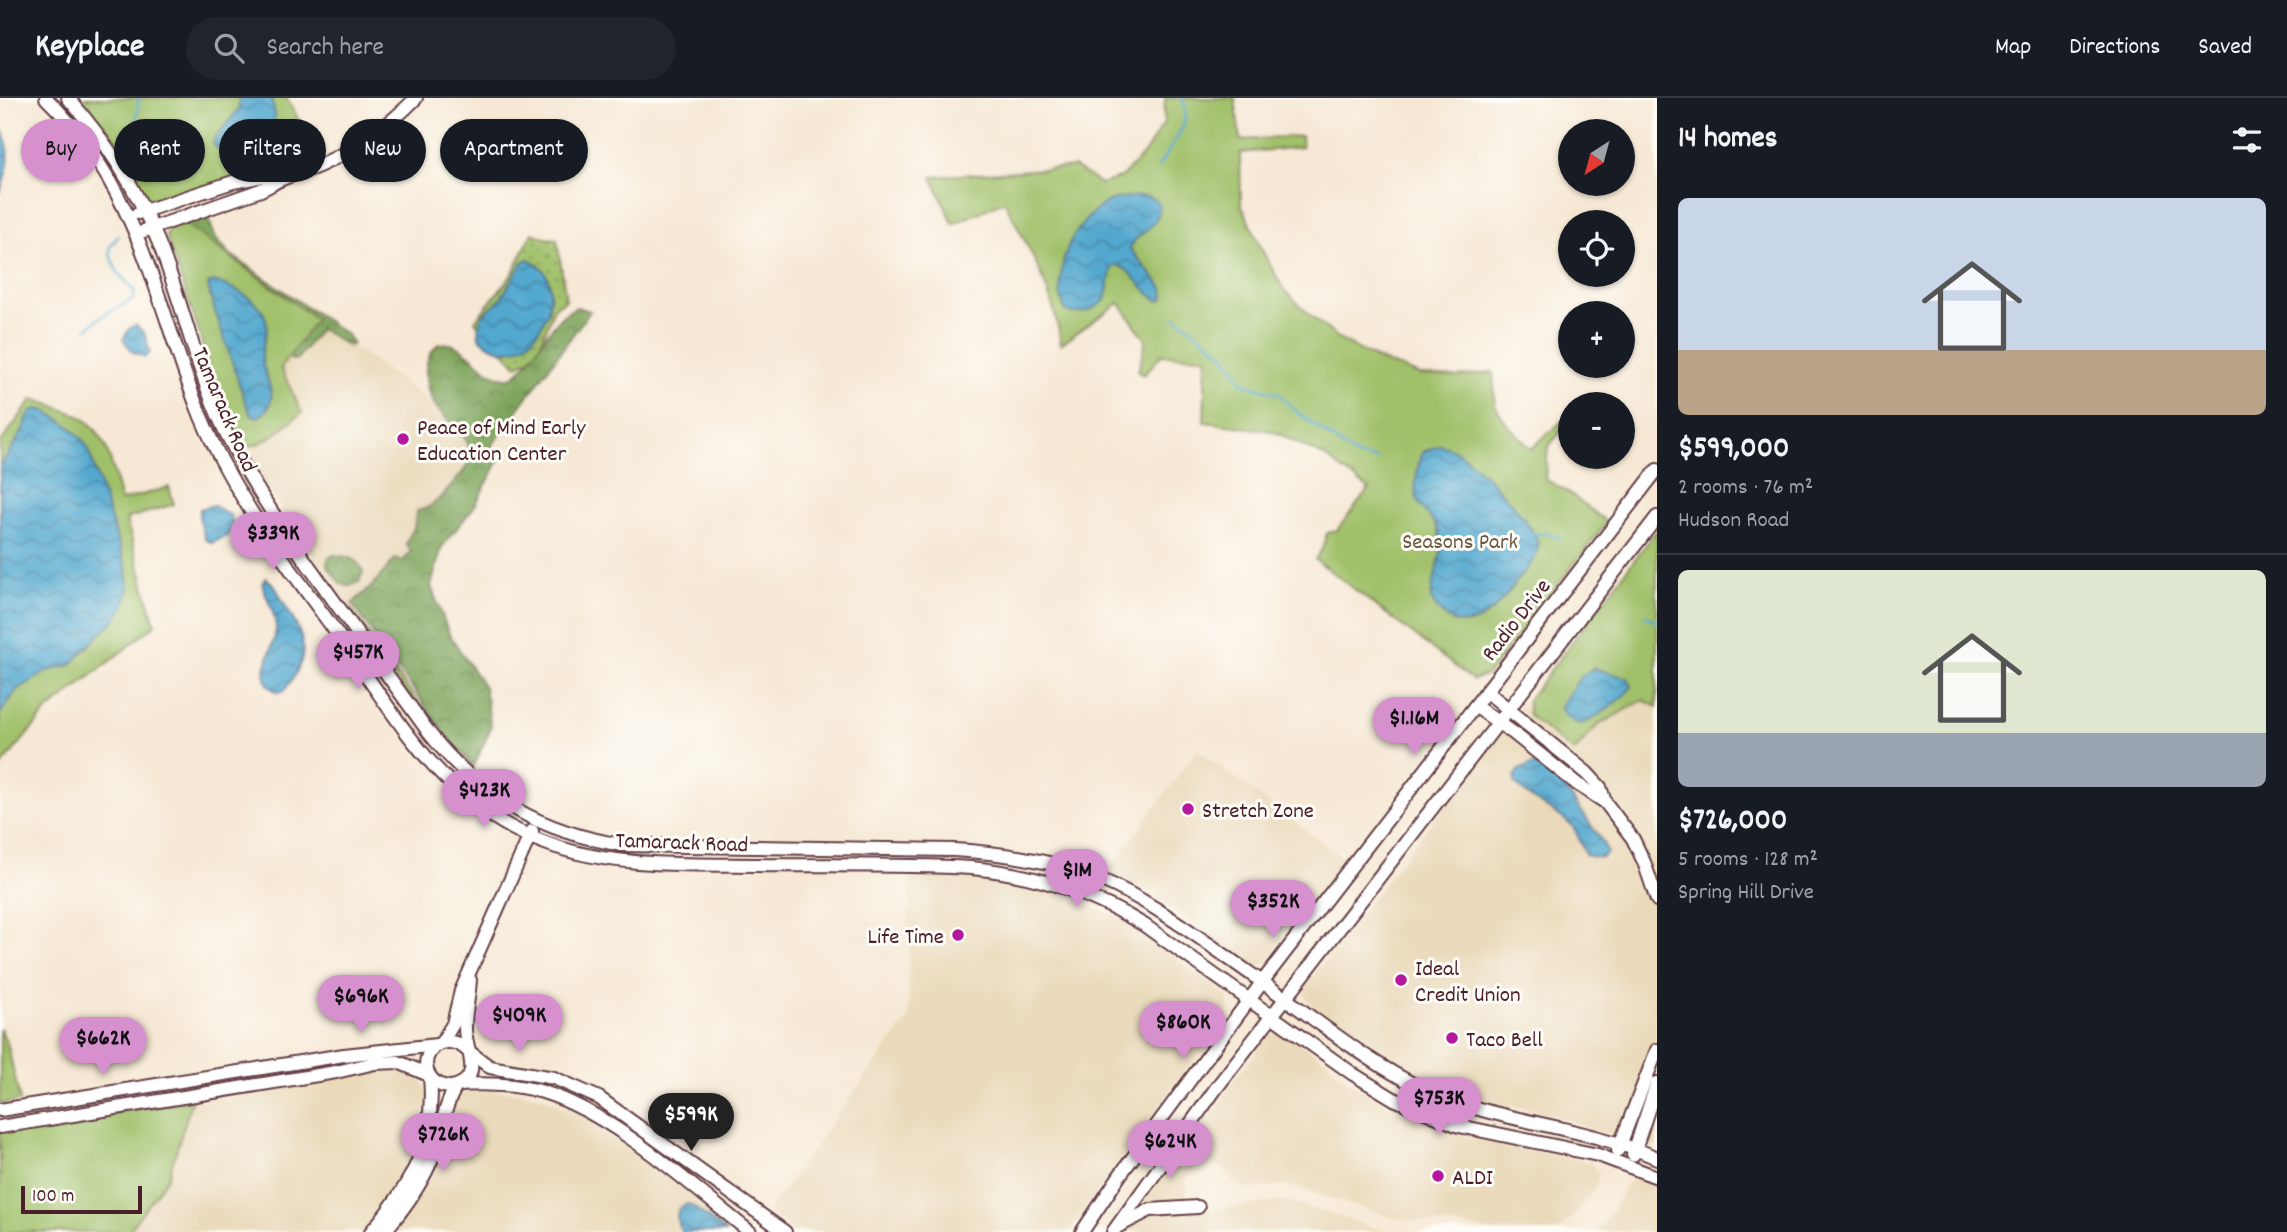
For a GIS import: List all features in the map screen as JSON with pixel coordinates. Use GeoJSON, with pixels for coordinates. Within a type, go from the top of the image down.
{"type":"FeatureCollection","features":[{"type":"Feature","properties":{"kind":"street","name":"Tamarack Road"},"geometry":{"type":"LineString","coordinates":[[46,98],[96,158],[130,216],[196,404],[228,474],[253,514],[433,764],[475,803],[530,836],[581,855],[620,862],[954,867],[1019,874],[1072,890],[1126,914],[1366,1083],[1413,1109],[1477,1131],[1571,1148],[1629,1165],[1657,1177]]}},
{"type":"Feature","properties":{"kind":"street","name":"Tamarack Road"},"geometry":{"type":"LineString","coordinates":[[68,98],[110,150],[145,211],[212,399],[244,466],[272,513],[443,751],[483,788],[537,821],[585,838],[641,846],[954,850],[1041,861],[1102,880],[1173,920],[1383,1068],[1436,1095],[1485,1111],[1621,1143],[1657,1158]]}},
{"type":"Feature","properties":{"kind":"street"},"geometry":{"type":"LineString","coordinates":[[326,163],[363,142],[416,98]]}},
{"type":"Feature","properties":{"kind":"street"},"geometry":{"type":"LineString","coordinates":[[130,216],[233,182]]}},
{"type":"Feature","properties":{"kind":"street"},"geometry":{"type":"LineString","coordinates":[[137,233],[271,187],[276,182]]}},
{"type":"Feature","properties":{"kind":"street","name":"Radio Drive"},"geometry":{"type":"LineString","coordinates":[[1082,1232],[1120,1175],[1249,999],[1657,470]]}},
{"type":"Feature","properties":{"kind":"street"},"geometry":{"type":"LineString","coordinates":[[1115,1230],[1206,1101],[1657,517]]}},
{"type":"Feature","properties":{"kind":"street"},"geometry":{"type":"LineString","coordinates":[[1486,691],[1587,772],[1600,787],[1605,802],[1633,839],[1657,900]]}},
{"type":"Feature","properties":{"kind":"street"},"geometry":{"type":"LineString","coordinates":[[1475,706],[1577,785],[1605,802]]}},
{"type":"Feature","properties":{"kind":"street"},"geometry":{"type":"LineString","coordinates":[[371,1232],[408,1181],[423,1153],[430,1126],[430,1076],[427,1058],[456,1019],[461,991],[537,821]]}},
{"type":"Feature","properties":{"kind":"street"},"geometry":{"type":"LineString","coordinates":[[384,1232],[426,1172],[444,1110],[457,1085],[467,1078],[472,1068],[465,1022],[470,976]]}},
{"type":"Feature","properties":{"kind":"street"},"geometry":{"type":"LineString","coordinates":[[0,1110],[355,1053],[456,1042],[490,1067],[536,1073],[583,1089],[617,1109],[785,1232]]}},
{"type":"Feature","properties":{"kind":"street"},"geometry":{"type":"LineString","coordinates":[[1613,1160],[1657,1050]]}},
{"type":"Feature","properties":{"kind":"street"},"geometry":{"type":"LineString","coordinates":[[0,1127],[383,1062],[404,1063],[430,1076],[442,1086],[504,1085],[551,1095],[580,1107],[674,1172],[750,1232]]}},
{"type":"Feature","properties":{"kind":"street"},"geometry":{"type":"LineString","coordinates":[[1629,1165],[1657,1083]]}},
{"type":"Feature","properties":{"kind":"street"},"geometry":{"type":"LineString","coordinates":[[648,1153],[669,1159],[682,1157]]}},
{"type":"Feature","properties":{"kind":"street"},"geometry":{"type":"LineString","coordinates":[[674,1172],[687,1170],[708,1175]]}},
{"type":"Feature","properties":{"kind":"street"},"geometry":{"type":"LineString","coordinates":[[1115,1230],[1147,1211],[1198,1207]]}},
{"type":"Feature","properties":{"kind":"shaded area"},"geometry":{"type":"Polygon","coordinates":[[[316,319],[491,447],[360,628],[237,443],[246,448],[258,444],[302,413],[281,368],[316,319]]]}},
{"type":"Feature","properties":{"kind":"shaded area"},"geometry":{"type":"Polygon","coordinates":[[[1535,688],[1528,702],[1529,715],[1574,751],[1597,726],[1643,699],[1657,707],[1657,1147],[1588,1128],[1565,1118],[1514,1106],[1487,1105],[1413,1078],[1311,1005],[1306,997],[1305,988],[1309,981],[1535,688]]]}},
{"type":"Feature","properties":{"kind":"shaded area"},"geometry":{"type":"Polygon","coordinates":[[[1197,750],[1345,859],[1267,961],[1260,966],[1248,965],[1160,899],[1136,886],[1105,876],[1197,750]]]}},
{"type":"Feature","properties":{"kind":"shaded area"},"geometry":{"type":"Polygon","coordinates":[[[910,871],[943,871],[1017,879],[1125,919],[1153,937],[1169,954],[1227,998],[1229,1008],[1226,1016],[1068,1232],[793,1232],[767,1212],[908,1019],[910,871]]]}},
{"type":"Feature","properties":{"kind":"shaded area"},"geometry":{"type":"Polygon","coordinates":[[[1278,1032],[1284,1033],[1329,1063],[1350,1083],[1400,1113],[1422,1118],[1472,1139],[1590,1162],[1599,1173],[1596,1186],[1578,1212],[1556,1232],[1491,1232],[1393,1218],[1299,1188],[1279,1186],[1245,1189],[1234,1183],[1221,1166],[1206,1164],[1194,1168],[1186,1181],[1186,1194],[1196,1210],[1292,1202],[1388,1232],[1127,1232],[1137,1210],[1193,1134],[1267,1037],[1278,1032]]]}},
{"type":"Feature","properties":{"kind":"shaded area"},"geometry":{"type":"Polygon","coordinates":[[[395,1067],[423,1083],[428,1094],[416,1163],[366,1232],[128,1232],[168,1177],[192,1101],[373,1068],[395,1067]]]}},
{"type":"Feature","properties":{"kind":"shaded area"},"geometry":{"type":"Polygon","coordinates":[[[492,1090],[520,1092],[544,1098],[580,1114],[646,1163],[691,1192],[742,1232],[389,1232],[457,1095],[492,1090]]]}},
{"type":"Feature","properties":{"kind":"shaded area"},"geometry":{"type":"Polygon","coordinates":[[[1635,1177],[1646,1178],[1657,1184],[1657,1232],[1597,1232],[1615,1207],[1626,1185],[1635,1177]]]}},
{"type":"Feature","properties":{"kind":"green space"},"geometry":{"type":"Polygon","coordinates":[[[68,98],[287,98],[298,119],[219,119],[219,182],[244,182],[145,211],[125,182],[205,182],[205,119],[114,119],[114,166],[100,145],[100,119],[82,119],[68,98]]]}},
{"type":"Feature","properties":{"kind":"green space","name":"Seasons Park"},"geometry":{"type":"Polygon","coordinates":[[[1165,98],[1235,98],[1240,140],[1301,136],[1302,147],[1240,153],[1241,204],[1284,290],[1342,341],[1377,359],[1420,375],[1457,377],[1493,372],[1495,405],[1506,423],[1531,449],[1558,425],[1558,435],[1548,447],[1545,479],[1569,493],[1607,522],[1488,674],[1473,680],[1315,559],[1322,549],[1327,533],[1337,530],[1369,489],[1324,456],[1273,431],[1204,422],[1206,357],[1161,355],[1144,375],[1138,372],[1146,340],[1119,303],[1061,344],[1053,306],[1046,288],[1004,201],[953,224],[932,177],[1074,167],[1101,184],[1122,177],[1143,155],[1164,123],[1165,98]]]}},
{"type":"Feature","properties":{"kind":"green space"},"geometry":{"type":"Polygon","coordinates":[[[206,213],[216,239],[230,254],[347,335],[353,344],[348,346],[320,329],[297,359],[292,360],[285,356],[179,221],[206,213]]]}},
{"type":"Feature","properties":{"kind":"green space"},"geometry":{"type":"Polygon","coordinates":[[[181,221],[316,319],[281,368],[302,413],[271,437],[253,446],[237,443],[216,395],[197,326],[166,236],[170,225],[181,221]]]}},
{"type":"Feature","properties":{"kind":"green space"},"geometry":{"type":"Polygon","coordinates":[[[532,233],[557,239],[566,300],[554,308],[536,357],[516,365],[475,321],[512,274],[532,233]]]}},
{"type":"Feature","properties":{"kind":"green space"},"geometry":{"type":"Polygon","coordinates":[[[577,307],[590,311],[491,447],[502,455],[474,507],[442,547],[431,586],[449,634],[484,687],[491,727],[474,766],[446,735],[352,604],[395,559],[403,561],[411,552],[406,543],[414,528],[417,511],[427,508],[440,498],[468,463],[468,444],[439,411],[427,388],[427,364],[433,350],[439,344],[450,344],[467,353],[491,373],[511,378],[529,361],[558,320],[577,307]]]}},
{"type":"Feature","properties":{"kind":"green space"},"geometry":{"type":"Polygon","coordinates":[[[33,399],[79,416],[97,432],[108,454],[121,501],[169,487],[174,504],[126,519],[155,625],[47,711],[0,767],[0,443],[33,399]]]}},
{"type":"Feature","properties":{"kind":"green space"},"geometry":{"type":"Polygon","coordinates":[[[1657,530],[1657,707],[1643,700],[1597,726],[1574,752],[1530,717],[1528,700],[1657,530]]]}},
{"type":"Feature","properties":{"kind":"green space"},"geometry":{"type":"Polygon","coordinates":[[[333,555],[347,557],[358,564],[363,572],[359,582],[350,586],[340,583],[327,565],[328,559],[333,555]]]}},
{"type":"Feature","properties":{"kind":"green space"},"geometry":{"type":"Polygon","coordinates":[[[350,608],[442,736],[473,768],[472,771],[455,754],[409,697],[352,617],[350,608]]]}},
{"type":"Feature","properties":{"kind":"green space"},"geometry":{"type":"Polygon","coordinates":[[[0,1028],[8,1046],[20,1101],[0,1104],[0,1028]]]}},
{"type":"Feature","properties":{"kind":"green space"},"geometry":{"type":"Polygon","coordinates":[[[192,1100],[168,1177],[128,1232],[0,1232],[0,1131],[192,1100]]]}},
{"type":"Feature","properties":{"kind":"water"},"geometry":{"type":"Polygon","coordinates":[[[239,98],[271,98],[274,119],[231,119],[239,109],[239,98]]]}},
{"type":"Feature","properties":{"kind":"water"},"geometry":{"type":"Polygon","coordinates":[[[0,127],[7,144],[9,159],[0,192],[0,127]]]}},
{"type":"Feature","properties":{"kind":"water"},"geometry":{"type":"Polygon","coordinates":[[[219,133],[219,149],[213,143],[219,133]]]}},
{"type":"Feature","properties":{"kind":"water"},"geometry":{"type":"Polygon","coordinates":[[[1144,196],[1156,200],[1160,206],[1158,215],[1151,227],[1136,239],[1130,249],[1163,288],[1164,298],[1159,301],[1153,297],[1128,271],[1117,265],[1112,268],[1105,300],[1087,311],[1066,311],[1060,286],[1064,258],[1073,237],[1091,215],[1107,202],[1144,196]]]}},
{"type":"Feature","properties":{"kind":"water"},"geometry":{"type":"Polygon","coordinates":[[[528,259],[543,270],[550,287],[549,306],[542,324],[530,340],[515,349],[498,349],[479,337],[478,327],[482,316],[501,298],[522,263],[528,259]]]}},
{"type":"Feature","properties":{"kind":"water"},"geometry":{"type":"Polygon","coordinates":[[[214,281],[249,298],[260,308],[266,320],[262,357],[271,397],[266,411],[258,417],[251,415],[245,401],[211,299],[208,284],[214,281]]]}},
{"type":"Feature","properties":{"kind":"water"},"geometry":{"type":"Polygon","coordinates":[[[136,325],[145,334],[150,353],[145,357],[133,352],[123,339],[130,328],[136,325]]]}},
{"type":"Feature","properties":{"kind":"water"},"geometry":{"type":"Polygon","coordinates":[[[40,409],[67,425],[88,448],[127,570],[128,595],[117,617],[70,665],[48,671],[17,690],[0,714],[0,467],[22,432],[28,416],[33,410],[40,409]]]}},
{"type":"Feature","properties":{"kind":"water"},"geometry":{"type":"Polygon","coordinates":[[[1440,445],[1459,453],[1492,482],[1518,511],[1538,546],[1533,561],[1498,605],[1476,621],[1465,623],[1453,621],[1442,613],[1431,599],[1440,556],[1440,535],[1416,496],[1416,477],[1423,452],[1440,445]]]}},
{"type":"Feature","properties":{"kind":"water"},"geometry":{"type":"Polygon","coordinates":[[[213,505],[230,515],[233,522],[228,535],[212,543],[205,539],[199,517],[200,509],[213,505]]]}},
{"type":"Feature","properties":{"kind":"water"},"geometry":{"type":"Polygon","coordinates":[[[266,578],[275,587],[298,629],[303,648],[299,667],[293,678],[284,691],[278,692],[270,687],[265,672],[276,627],[262,583],[266,578]]]}},
{"type":"Feature","properties":{"kind":"water"},"geometry":{"type":"Polygon","coordinates":[[[1593,668],[1628,678],[1632,686],[1606,709],[1590,720],[1578,724],[1564,715],[1560,706],[1580,678],[1593,668]]]}},
{"type":"Feature","properties":{"kind":"water"},"geometry":{"type":"Polygon","coordinates":[[[1534,764],[1559,782],[1572,798],[1604,844],[1607,852],[1603,857],[1586,855],[1571,825],[1515,783],[1518,770],[1534,764]]]}},
{"type":"Feature","properties":{"kind":"water"},"geometry":{"type":"Polygon","coordinates":[[[687,1204],[726,1232],[681,1232],[677,1216],[679,1208],[687,1204]]]}},
{"type":"Feature","properties":{"kind":"waterway"},"geometry":{"type":"LineString","coordinates":[[137,119],[139,98]]}},
{"type":"Feature","properties":{"kind":"waterway"},"geometry":{"type":"LineString","coordinates":[[1158,167],[1183,125],[1185,107],[1182,98]]}},
{"type":"Feature","properties":{"kind":"waterway"},"geometry":{"type":"LineString","coordinates":[[87,329],[99,318],[133,299],[135,292],[118,273],[110,255],[110,247],[118,236]]}},
{"type":"Feature","properties":{"kind":"waterway"},"geometry":{"type":"LineString","coordinates":[[1175,316],[1225,355],[1243,383],[1279,394],[1293,409],[1356,456],[1377,459]]}},
{"type":"Feature","properties":{"kind":"waterway"},"geometry":{"type":"LineString","coordinates":[[1533,534],[1549,534],[1560,538]]}},
{"type":"Feature","properties":{"kind":"waterway"},"geometry":{"type":"LineString","coordinates":[[1645,615],[1657,622]]}},
{"type":"Feature","properties":{"kind":"place","name":"Peace of Mind Early Education Center"},"geometry":{"type":"Point","coordinates":[403,439]}},
{"type":"Feature","properties":{"kind":"place","name":"Stretch Zone"},"geometry":{"type":"Point","coordinates":[1188,809]}},
{"type":"Feature","properties":{"kind":"place","name":"Life Time"},"geometry":{"type":"Point","coordinates":[958,935]}},
{"type":"Feature","properties":{"kind":"place","name":"Ideal Credit Union"},"geometry":{"type":"Point","coordinates":[1401,980]}},
{"type":"Feature","properties":{"kind":"place","name":"Taco Bell"},"geometry":{"type":"Point","coordinates":[1452,1038]}},
{"type":"Feature","properties":{"kind":"place","name":"ALDI"},"geometry":{"type":"Point","coordinates":[1438,1176]}}]}
